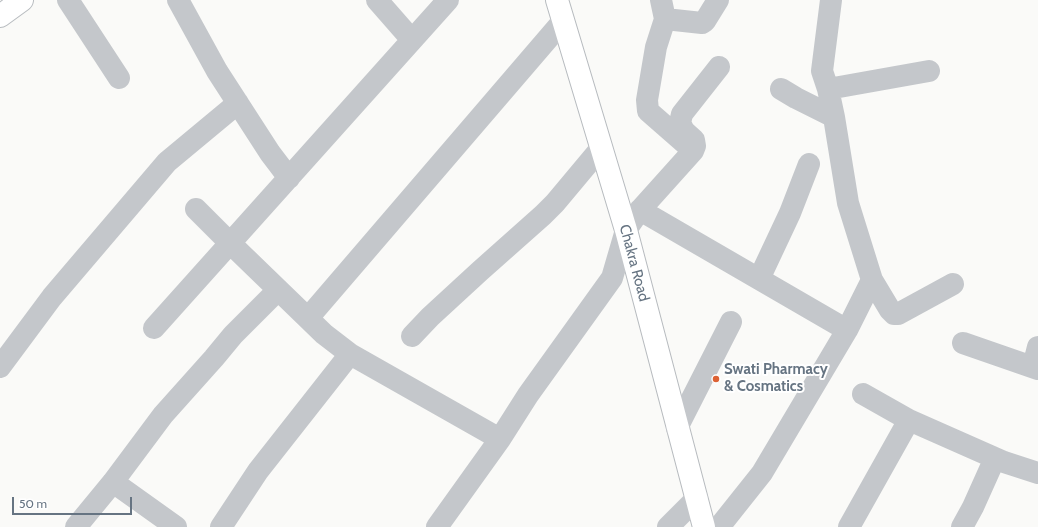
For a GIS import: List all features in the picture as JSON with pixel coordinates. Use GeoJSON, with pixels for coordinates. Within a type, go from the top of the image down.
{"type":"FeatureCollection","features":[{"type":"Feature","properties":{"kind":"main road"},"geometry":{"type":"LineString","coordinates":[[0,16],[22,0]]}},
{"type":"Feature","properties":{"kind":"main road","name":"Chakra Road"},"geometry":{"type":"LineString","coordinates":[[557,0],[626,230],[704,527]]}},
{"type":"Feature","properties":{"kind":"street"},"geometry":{"type":"LineString","coordinates":[[68,0],[118,78]]}},
{"type":"Feature","properties":{"kind":"street"},"geometry":{"type":"LineString","coordinates":[[178,0],[217,71],[270,153],[289,178]]}},
{"type":"Feature","properties":{"kind":"street"},"geometry":{"type":"LineString","coordinates":[[377,0],[412,40]]}},
{"type":"Feature","properties":{"kind":"street"},"geometry":{"type":"LineString","coordinates":[[154,328],[448,0]]}},
{"type":"Feature","properties":{"kind":"street"},"geometry":{"type":"LineString","coordinates":[[693,151],[648,111],[647,100],[663,10],[702,23],[705,21],[718,0]]}},
{"type":"Feature","properties":{"kind":"street"},"geometry":{"type":"LineString","coordinates":[[832,0],[822,71],[828,89],[834,117],[848,203],[872,280],[894,314],[898,314],[953,284]]}},
{"type":"Feature","properties":{"kind":"street"},"geometry":{"type":"LineString","coordinates":[[308,318],[563,21]]}},
{"type":"Feature","properties":{"kind":"street"},"geometry":{"type":"LineString","coordinates":[[437,527],[500,439],[528,394],[612,278],[626,230],[640,210],[693,151],[696,146],[694,140],[684,130],[680,123],[682,114],[718,66]]}},
{"type":"Feature","properties":{"kind":"street"},"geometry":{"type":"LineString","coordinates":[[828,89],[929,70]]}},
{"type":"Feature","properties":{"kind":"street"},"geometry":{"type":"LineString","coordinates":[[781,89],[834,117]]}},
{"type":"Feature","properties":{"kind":"street"},"geometry":{"type":"LineString","coordinates":[[0,367],[52,297],[167,162],[238,103]]}},
{"type":"Feature","properties":{"kind":"street"},"geometry":{"type":"LineString","coordinates":[[412,336],[430,317],[480,271],[544,215],[601,148]]}},
{"type":"Feature","properties":{"kind":"street"},"geometry":{"type":"LineString","coordinates":[[759,279],[790,213],[809,164]]}},
{"type":"Feature","properties":{"kind":"street"},"geometry":{"type":"LineString","coordinates":[[196,209],[324,334],[350,354],[500,439]]}},
{"type":"Feature","properties":{"kind":"street"},"geometry":{"type":"LineString","coordinates":[[640,210],[847,330]]}},
{"type":"Feature","properties":{"kind":"street"},"geometry":{"type":"LineString","coordinates":[[719,527],[762,473],[847,330],[872,280]]}},
{"type":"Feature","properties":{"kind":"street"},"geometry":{"type":"LineString","coordinates":[[76,527],[113,482],[163,415],[233,335],[278,290]]}},
{"type":"Feature","properties":{"kind":"street"},"geometry":{"type":"LineString","coordinates":[[677,428],[731,322]]}},
{"type":"Feature","properties":{"kind":"street"},"geometry":{"type":"LineString","coordinates":[[963,343],[1036,361]]}},
{"type":"Feature","properties":{"kind":"street"},"geometry":{"type":"LineString","coordinates":[[221,527],[258,471],[350,354]]}},
{"type":"Feature","properties":{"kind":"street"},"geometry":{"type":"LineString","coordinates":[[863,394],[909,420],[1004,462],[1038,474]]}},
{"type":"Feature","properties":{"kind":"street"},"geometry":{"type":"LineString","coordinates":[[849,527],[909,420]]}},
{"type":"Feature","properties":{"kind":"street"},"geometry":{"type":"LineString","coordinates":[[962,527],[973,507],[995,458]]}},
{"type":"Feature","properties":{"kind":"street"},"geometry":{"type":"LineString","coordinates":[[113,482],[176,527]]}},
{"type":"Feature","properties":{"kind":"street"},"geometry":{"type":"LineString","coordinates":[[668,527],[697,498]]}},
{"type":"Feature","properties":{"kind":"place","name":"Swati Pharmacy & Cosmatics"},"geometry":{"type":"Point","coordinates":[716,379]}}]}
